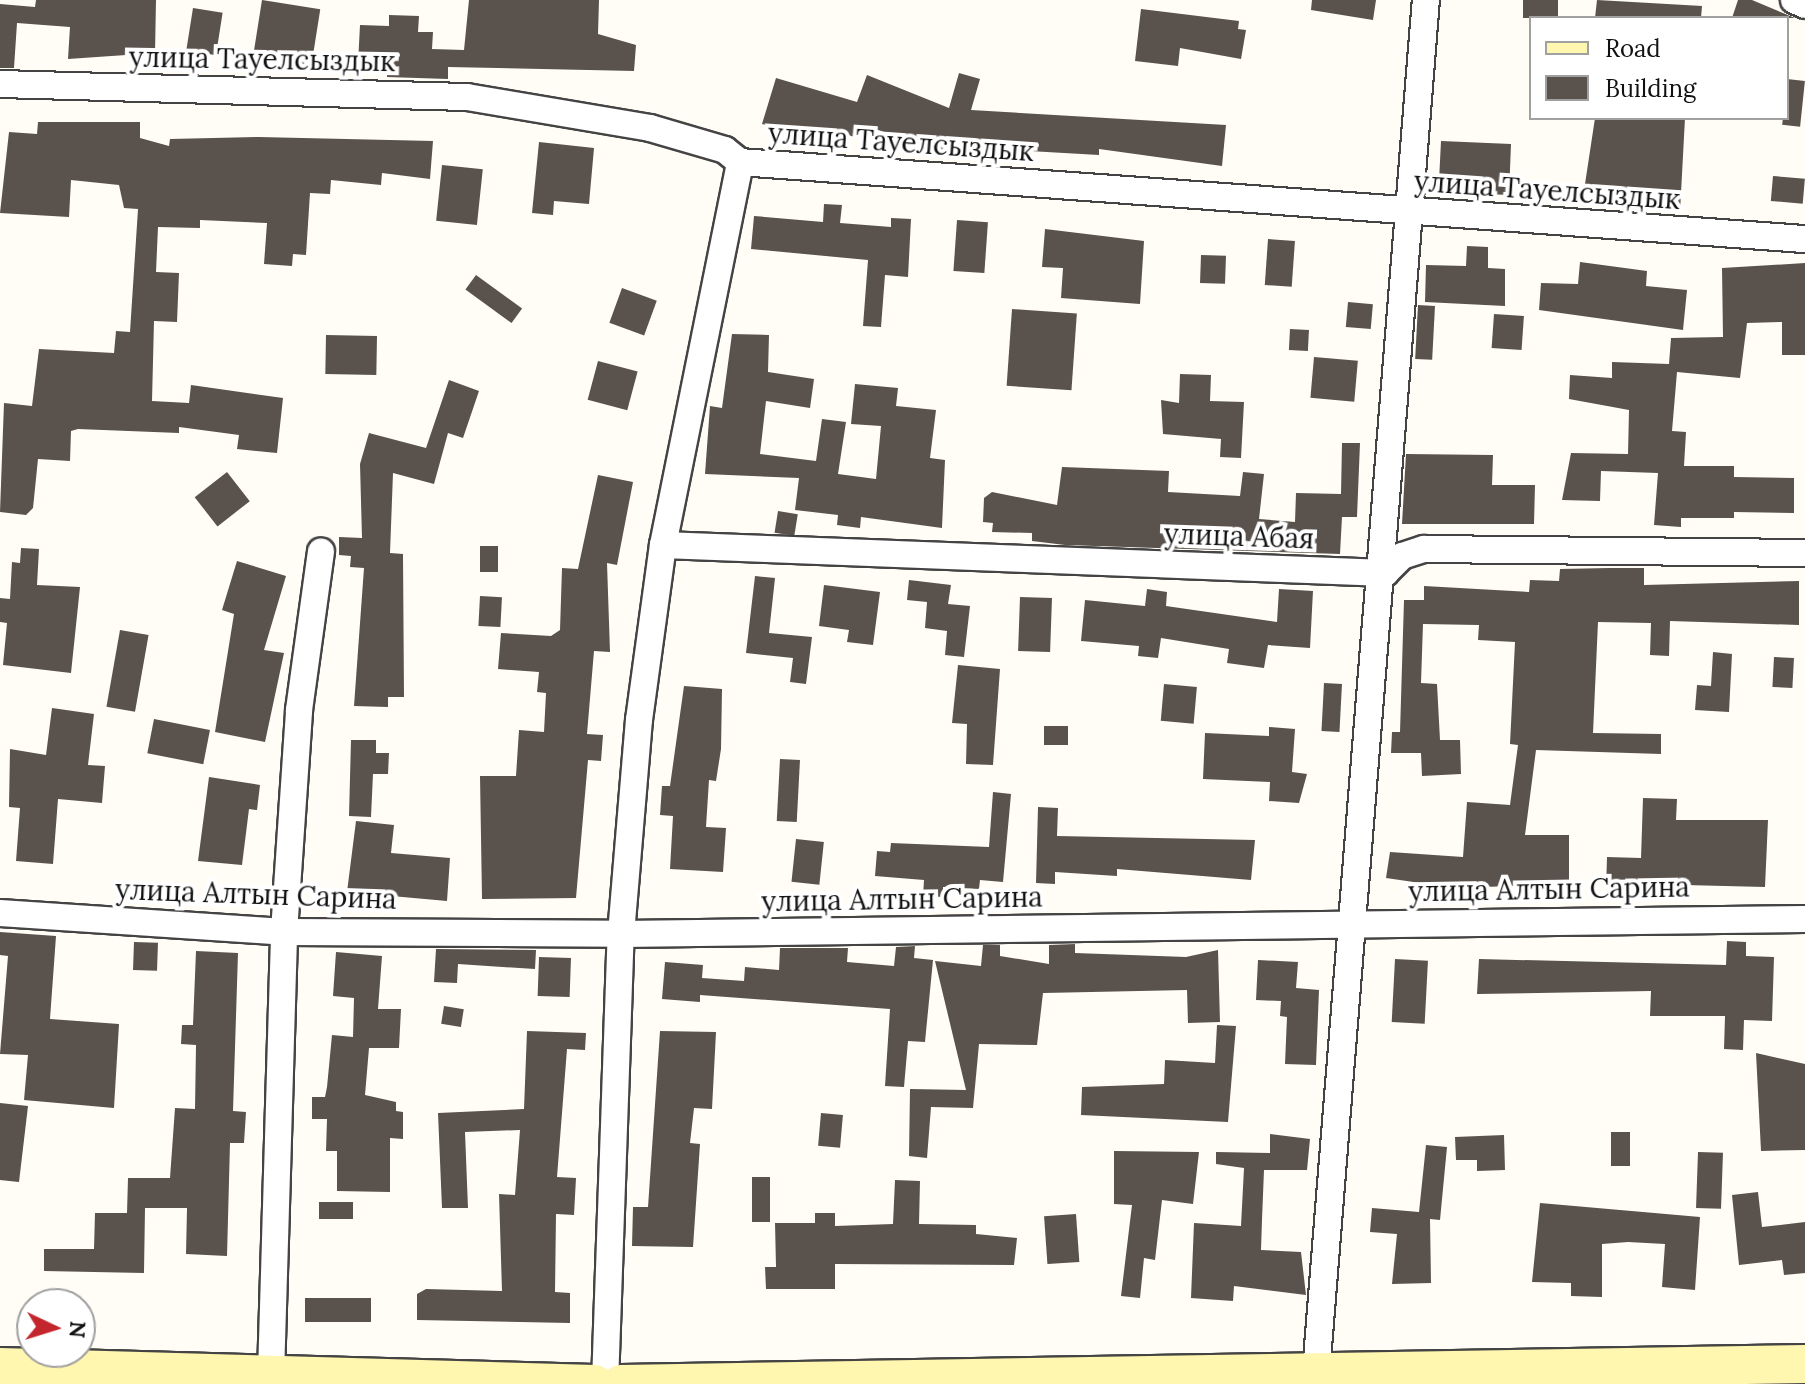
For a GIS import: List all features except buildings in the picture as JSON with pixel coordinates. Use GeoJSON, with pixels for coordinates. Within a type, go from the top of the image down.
{"type":"FeatureCollection","features":[{"type":"Feature","properties":{"kind":"street"},"geometry":{"type":"LineString","coordinates":[[1316,1372],[1385,573],[1408,214],[1426,0]]}},
{"type":"Feature","properties":{"kind":"street"},"geometry":{"type":"LineString","coordinates":[[1794,0],[1805,5]]}},
{"type":"Feature","properties":{"kind":"street","name":"улица Тауелсыздык"},"geometry":{"type":"LineString","coordinates":[[0,84],[467,97],[650,128],[725,150],[740,162],[1408,214],[1805,239]]}},
{"type":"Feature","properties":{"kind":"street"},"geometry":{"type":"LineString","coordinates":[[605,1384],[621,934],[639,720],[663,545],[740,162]]}},
{"type":"Feature","properties":{"kind":"street","name":"улица Абая"},"geometry":{"type":"LineString","coordinates":[[663,545],[1385,573]]}},
{"type":"Feature","properties":{"kind":"street"},"geometry":{"type":"LineString","coordinates":[[1385,573],[1402,556],[1424,549],[1805,553]]}},
{"type":"Feature","properties":{"kind":"street"},"geometry":{"type":"LineString","coordinates":[[271,1375],[284,932],[299,710],[321,552]]}},
{"type":"Feature","properties":{"kind":"street","name":"улица Алтын Сарина"},"geometry":{"type":"LineString","coordinates":[[0,913],[284,932],[621,934],[1805,919]]}},
{"type":"Feature","properties":{"kind":"street"},"geometry":{"type":"LineString","coordinates":[[621,1384],[1805,1364]]}},
{"type":"Feature","properties":{"kind":"street"},"geometry":{"type":"LineString","coordinates":[[0,1367],[595,1384]]}}]}
